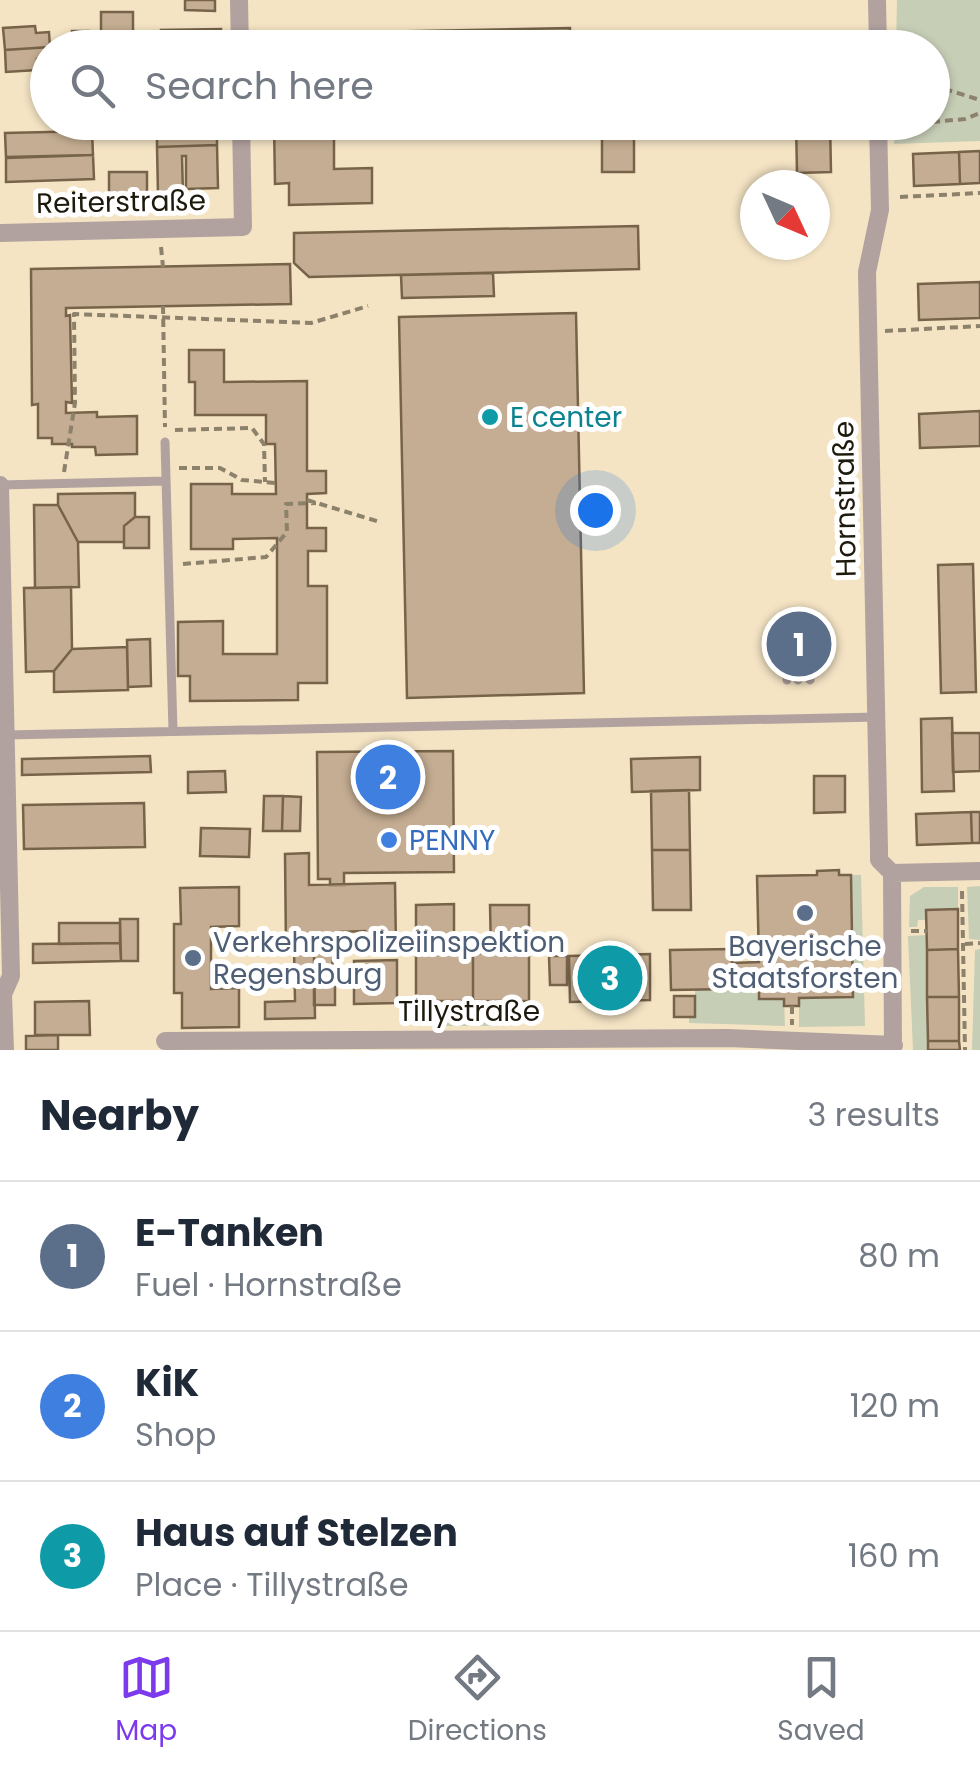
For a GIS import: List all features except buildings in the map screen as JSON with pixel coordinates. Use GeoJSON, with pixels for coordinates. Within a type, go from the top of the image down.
{"type":"FeatureCollection","features":[{"type":"Feature","properties":{"kind":"street"},"geometry":{"type":"LineString","coordinates":[[239,0],[240,30]]}},
{"type":"Feature","properties":{"kind":"street"},"geometry":{"type":"LineString","coordinates":[[877,0],[878,30]]}},
{"type":"Feature","properties":{"kind":"street","name":"Reiterstraße"},"geometry":{"type":"LineString","coordinates":[[0,233],[243,227],[241,140]]}},
{"type":"Feature","properties":{"kind":"street","name":"Hornstraße"},"geometry":{"type":"LineString","coordinates":[[878,140],[879,198],[868,272],[869,332],[880,860],[892,873],[894,1048]]}},
{"type":"Feature","properties":{"kind":"street"},"geometry":{"type":"LineString","coordinates":[[0,485],[4,805],[11,976],[2,994],[4,1050]]}},
{"type":"Feature","properties":{"kind":"street"},"geometry":{"type":"LineString","coordinates":[[892,873],[971,872]]}},
{"type":"Feature","properties":{"kind":"street","name":"Tillystraße"},"geometry":{"type":"LineString","coordinates":[[166,1041],[728,1038],[894,1048]]}},
{"type":"Feature","properties":{"kind":"lane"},"geometry":{"type":"LineString","coordinates":[[165,442],[172,731]]}},
{"type":"Feature","properties":{"kind":"lane"},"geometry":{"type":"LineString","coordinates":[[0,485],[166,481]]}},
{"type":"Feature","properties":{"kind":"lane"},"geometry":{"type":"LineString","coordinates":[[798,614],[798,680]]}},
{"type":"Feature","properties":{"kind":"lane"},"geometry":{"type":"LineString","coordinates":[[6,735],[878,717]]}},
{"type":"Feature","properties":{"kind":"path"},"geometry":{"type":"LineString","coordinates":[[950,90],[980,100]]}},
{"type":"Feature","properties":{"kind":"path"},"geometry":{"type":"LineString","coordinates":[[950,120],[980,113]]}},
{"type":"Feature","properties":{"kind":"path"},"geometry":{"type":"LineString","coordinates":[[879,198],[980,194]]}},
{"type":"Feature","properties":{"kind":"path"},"geometry":{"type":"LineString","coordinates":[[163,306],[165,430],[252,428],[264,444],[265,482]]}},
{"type":"Feature","properties":{"kind":"path"},"geometry":{"type":"LineString","coordinates":[[62,484],[75,402],[74,314],[312,323],[368,306]]}},
{"type":"Feature","properties":{"kind":"path"},"geometry":{"type":"LineString","coordinates":[[869,332],[980,326]]}},
{"type":"Feature","properties":{"kind":"path"},"geometry":{"type":"LineString","coordinates":[[166,468],[220,468],[242,480],[276,482]]}},
{"type":"Feature","properties":{"kind":"path"},"geometry":{"type":"LineString","coordinates":[[307,500],[380,522]]}},
{"type":"Feature","properties":{"kind":"path"},"geometry":{"type":"LineString","coordinates":[[168,566],[266,558],[286,532],[286,504],[316,503]]}},
{"type":"Feature","properties":{"kind":"path"},"geometry":{"type":"LineString","coordinates":[[580,516],[610,515]]}},
{"type":"Feature","properties":{"kind":"path"},"geometry":{"type":"LineString","coordinates":[[965,1050],[964,944],[971,872]]}},
{"type":"Feature","properties":{"kind":"path"},"geometry":{"type":"LineString","coordinates":[[964,944],[980,944]]}},
{"type":"Feature","properties":{"kind":"path"},"geometry":{"type":"LineString","coordinates":[[792,1006],[792,1018]]}},
{"type":"Feature","properties":{"kind":"green space"},"geometry":{"type":"Polygon","coordinates":[[[897,0],[980,0],[980,141],[894,144],[894,140],[950,140],[950,30],[896,30],[897,0]]]}},
{"type":"Feature","properties":{"kind":"green space"},"geometry":{"type":"Polygon","coordinates":[[[851,875],[861,875],[865,1026],[799,1027],[799,998],[852,997],[851,875]]]}},
{"type":"Feature","properties":{"kind":"green space"},"geometry":{"type":"Polygon","coordinates":[[[980,886],[980,940],[969,939],[967,887],[980,886]]]}},
{"type":"Feature","properties":{"kind":"green space"},"geometry":{"type":"Polygon","coordinates":[[[924,887],[958,887],[958,909],[927,910],[926,920],[918,920],[917,927],[909,927],[910,896],[924,887]]]}},
{"type":"Feature","properties":{"kind":"green space"},"geometry":{"type":"Polygon","coordinates":[[[927,935],[928,1050],[913,1050],[908,936],[927,935]]]}},
{"type":"Feature","properties":{"kind":"green space"},"geometry":{"type":"Polygon","coordinates":[[[980,949],[980,1050],[972,1050],[975,950],[980,949]]]}},
{"type":"Feature","properties":{"kind":"green space"},"geometry":{"type":"Polygon","coordinates":[[[732,980],[739,980],[739,990],[759,990],[784,999],[785,1026],[689,1023],[689,1017],[695,1016],[695,989],[731,989],[732,980]]]}},
{"type":"Feature","properties":{"kind":"green space"},"geometry":{"type":"Polygon","coordinates":[[[437,1001],[509,1001],[509,1026],[438,1026],[437,1001]]]}},
{"type":"Feature","properties":{"kind":"place","name":"E center"},"geometry":{"type":"Point","coordinates":[490,417]}},
{"type":"Feature","properties":{"kind":"place","name":"E-Tanken"},"geometry":{"type":"Point","coordinates":[799,644]}},
{"type":"Feature","properties":{"kind":"place","name":"KiK"},"geometry":{"type":"Point","coordinates":[388,777]}},
{"type":"Feature","properties":{"kind":"place","name":"PENNY"},"geometry":{"type":"Point","coordinates":[389,840]}},
{"type":"Feature","properties":{"kind":"place","name":"Bayerische Staatsforsten"},"geometry":{"type":"Point","coordinates":[805,913]}},
{"type":"Feature","properties":{"kind":"place","name":"Verkehrspolizeiinspektion Regensburg"},"geometry":{"type":"Point","coordinates":[193,958]}},
{"type":"Feature","properties":{"kind":"place","name":"Haus auf Stelzen"},"geometry":{"type":"Point","coordinates":[610,978]}}]}
